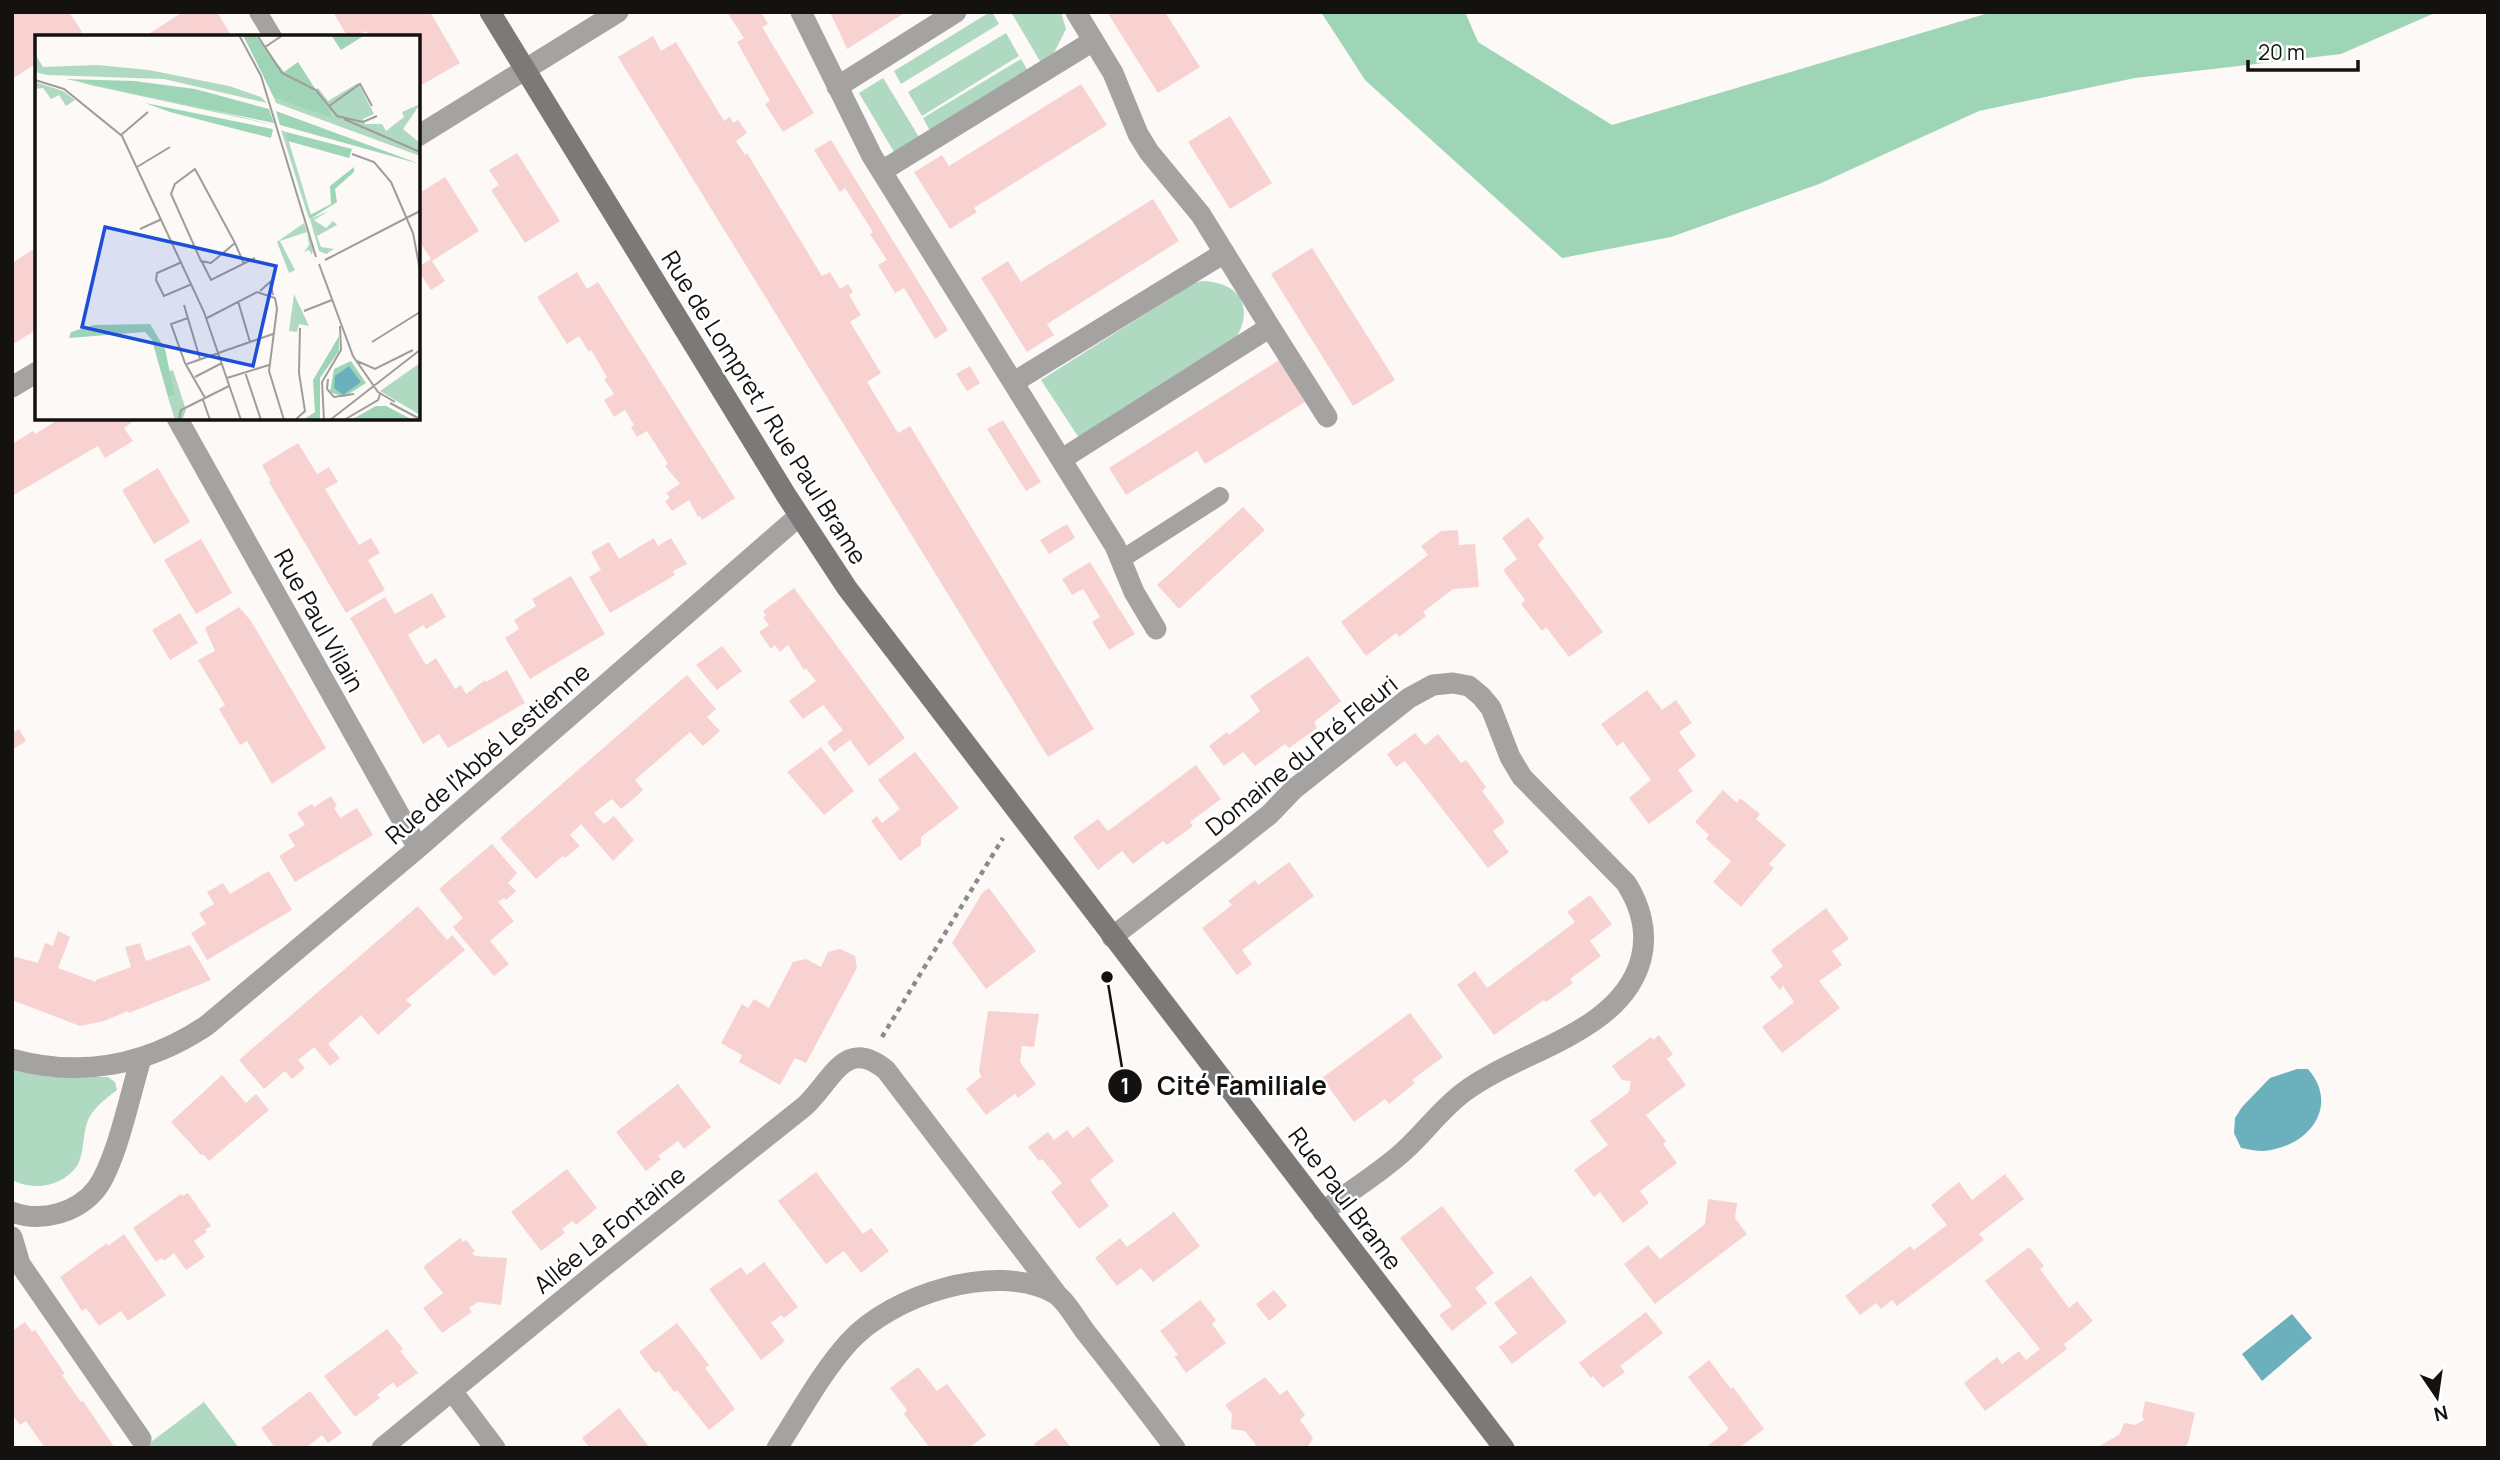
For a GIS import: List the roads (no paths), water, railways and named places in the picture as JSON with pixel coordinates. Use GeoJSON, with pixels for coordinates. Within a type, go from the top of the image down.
{"type":"FeatureCollection","features":[{"type":"Feature","properties":{"kind":"street","name":"Rue de Lompret / Rue Paul Brame"},"geometry":{"type":"LineString","coordinates":[[490,12],[799,516],[847,587],[1018,814]]}},
{"type":"Feature","properties":{"kind":"street"},"geometry":{"type":"LineString","coordinates":[[420,135],[618,12]]}},
{"type":"Feature","properties":{"kind":"street"},"geometry":{"type":"LineString","coordinates":[[801,12],[882,171],[1122,559],[1134,592],[1156,629]]}},
{"type":"Feature","properties":{"kind":"street"},"geometry":{"type":"LineString","coordinates":[[837,87],[956,12]]}},
{"type":"Feature","properties":{"kind":"street"},"geometry":{"type":"LineString","coordinates":[[1076,12],[1116,80],[1143,143],[1160,168],[1201,215],[1327,417]]}},
{"type":"Feature","properties":{"kind":"street"},"geometry":{"type":"LineString","coordinates":[[882,171],[1093,41]]}},
{"type":"Feature","properties":{"kind":"street"},"geometry":{"type":"LineString","coordinates":[[1014,382],[1224,253]]}},
{"type":"Feature","properties":{"kind":"street"},"geometry":{"type":"LineString","coordinates":[[1062,459],[1270,327]]}},
{"type":"Feature","properties":{"kind":"street"},"geometry":{"type":"LineString","coordinates":[[12,387],[35,373]]}},
{"type":"Feature","properties":{"kind":"street","name":"Rue Paul Vilain"},"geometry":{"type":"LineString","coordinates":[[178,420],[418,848]]}},
{"type":"Feature","properties":{"kind":"street","name":"Rue de l'Abbé Lestienne"},"geometry":{"type":"LineString","coordinates":[[12,1059],[41,1066],[103,1066],[141,1059],[182,1042],[206,1026],[418,848],[799,516]]}},
{"type":"Feature","properties":{"kind":"street","name":"Domaine du Pré Fleuri"},"geometry":{"type":"LineString","coordinates":[[1112,937],[1270,814],[1294,789],[1409,698],[1433,685],[1453,682],[1469,686],[1481,696],[1491,708],[1510,757],[1522,777],[1626,883],[1636,899],[1644,938],[1638,970],[1630,987],[1593,1021],[1548,1047],[1500,1069],[1462,1094],[1383,1169],[1323,1212]]}},
{"type":"Feature","properties":{"kind":"street","name":"Rue Paul Brame"},"geometry":{"type":"LineString","coordinates":[[1018,814],[1504,1448]]}},
{"type":"Feature","properties":{"kind":"street","name":"Allée La Fontaine"},"geometry":{"type":"LineString","coordinates":[[382,1448],[598,1270],[805,1106],[842,1063],[852,1057],[869,1058],[887,1070],[1056,1293]]}},
{"type":"Feature","properties":{"kind":"street"},"geometry":{"type":"LineString","coordinates":[[12,1212],[35,1217],[52,1215],[68,1210],[95,1190],[111,1159],[141,1059]]}},
{"type":"Feature","properties":{"kind":"street"},"geometry":{"type":"LineString","coordinates":[[12,1237],[20,1264],[141,1438]]}},
{"type":"Feature","properties":{"kind":"street"},"geometry":{"type":"LineString","coordinates":[[777,1448],[838,1354],[866,1327],[899,1305],[919,1296],[988,1280],[1019,1283],[1056,1293],[1175,1448]]}},
{"type":"Feature","properties":{"kind":"street"},"geometry":{"type":"LineString","coordinates":[[452,1391],[495,1448]]}},
{"type":"Feature","properties":{"kind":"lane"},"geometry":{"type":"LineString","coordinates":[[258,12],[272,35]]}},
{"type":"Feature","properties":{"kind":"lane"},"geometry":{"type":"LineString","coordinates":[[1122,559],[1220,496]]}},
{"type":"Feature","properties":{"kind":"water"},"geometry":{"type":"Polygon","coordinates":[[[2297,1069],[2308,1069],[2317,1083],[2321,1097],[2320,1111],[2314,1123],[2305,1134],[2279,1148],[2263,1151],[2241,1148],[2234,1133],[2235,1118],[2242,1107],[2270,1078],[2297,1069]]]}},
{"type":"Feature","properties":{"kind":"water"},"geometry":{"type":"Polygon","coordinates":[[[2292,1314],[2312,1338],[2262,1381],[2242,1354],[2292,1314]]]}},
{"type":"Feature","properties":{"kind":"place","name":"Cité Familiale"},"geometry":{"type":"Point","coordinates":[1107,977]}}]}
